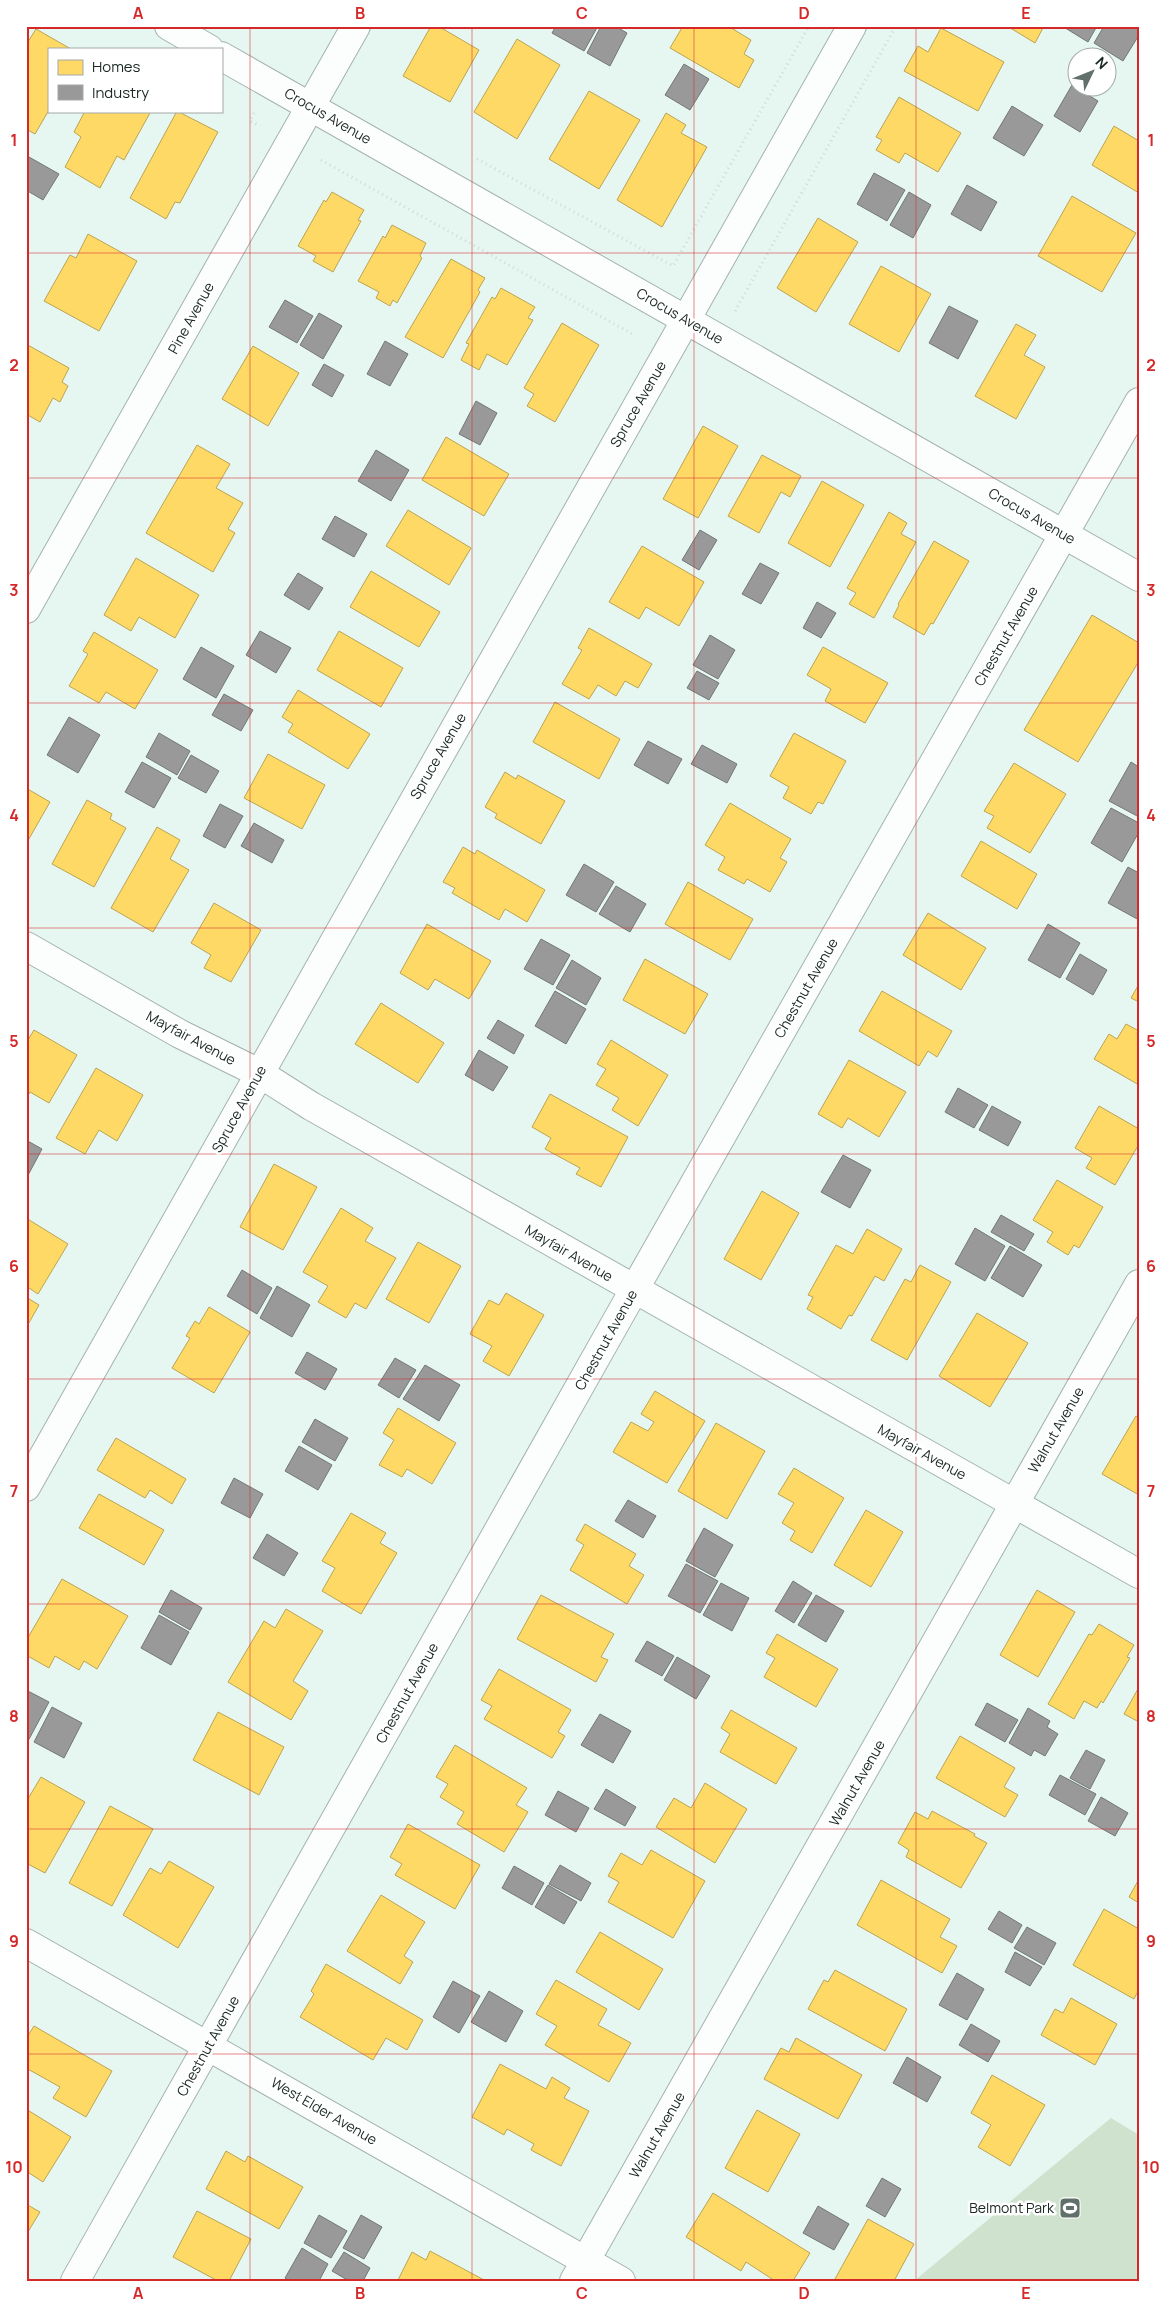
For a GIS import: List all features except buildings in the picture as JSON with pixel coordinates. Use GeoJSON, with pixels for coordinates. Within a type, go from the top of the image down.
{"type":"FeatureCollection","features":[{"type":"Feature","properties":{"kind":"street"},"geometry":{"type":"LineString","coordinates":[[169,26],[207,48]]}},
{"type":"Feature","properties":{"kind":"street","name":"Pine Avenue"},"geometry":{"type":"LineString","coordinates":[[26,609],[356,26]]}},
{"type":"Feature","properties":{"kind":"street","name":"Spruce Avenue"},"geometry":{"type":"LineString","coordinates":[[26,1487],[852,26]]}},
{"type":"Feature","properties":{"kind":"street","name":"Crocus Avenue"},"geometry":{"type":"LineString","coordinates":[[222,57],[1139,577]]}},
{"type":"Feature","properties":{"kind":"street","name":"Chestnut Avenue"},"geometry":{"type":"LineString","coordinates":[[75,2281],[634,1290],[1139,402]]}},
{"type":"Feature","properties":{"kind":"street","name":"Mayfair Avenue"},"geometry":{"type":"LineString","coordinates":[[26,946],[180,1034],[259,1073],[311,1106],[634,1290],[1139,1574]]}},
{"type":"Feature","properties":{"kind":"street","name":"Walnut Avenue"},"geometry":{"type":"LineString","coordinates":[[580,2270],[1139,1284]]}},
{"type":"Feature","properties":{"kind":"street","name":"West Elder Avenue"},"geometry":{"type":"LineString","coordinates":[[26,1943],[208,2046],[580,2270],[621,2281]]}},
{"type":"Feature","properties":{"kind":"path"},"geometry":{"type":"LineString","coordinates":[[673,266],[809,26]]}},
{"type":"Feature","properties":{"kind":"path"},"geometry":{"type":"LineString","coordinates":[[739,304],[896,26]]}},
{"type":"Feature","properties":{"kind":"path"},"geometry":{"type":"LineString","coordinates":[[321,160],[634,335]]}},
{"type":"Feature","properties":{"kind":"green space","name":"Belmont Park"},"geometry":{"type":"Polygon","coordinates":[[[1111,2118],[1139,2135],[1139,2281],[914,2281],[1111,2118]]]}},
{"type":"Feature","properties":{"kind":"place","name":"Belmont Park"},"geometry":{"type":"Point","coordinates":[1070,2208]}}]}
